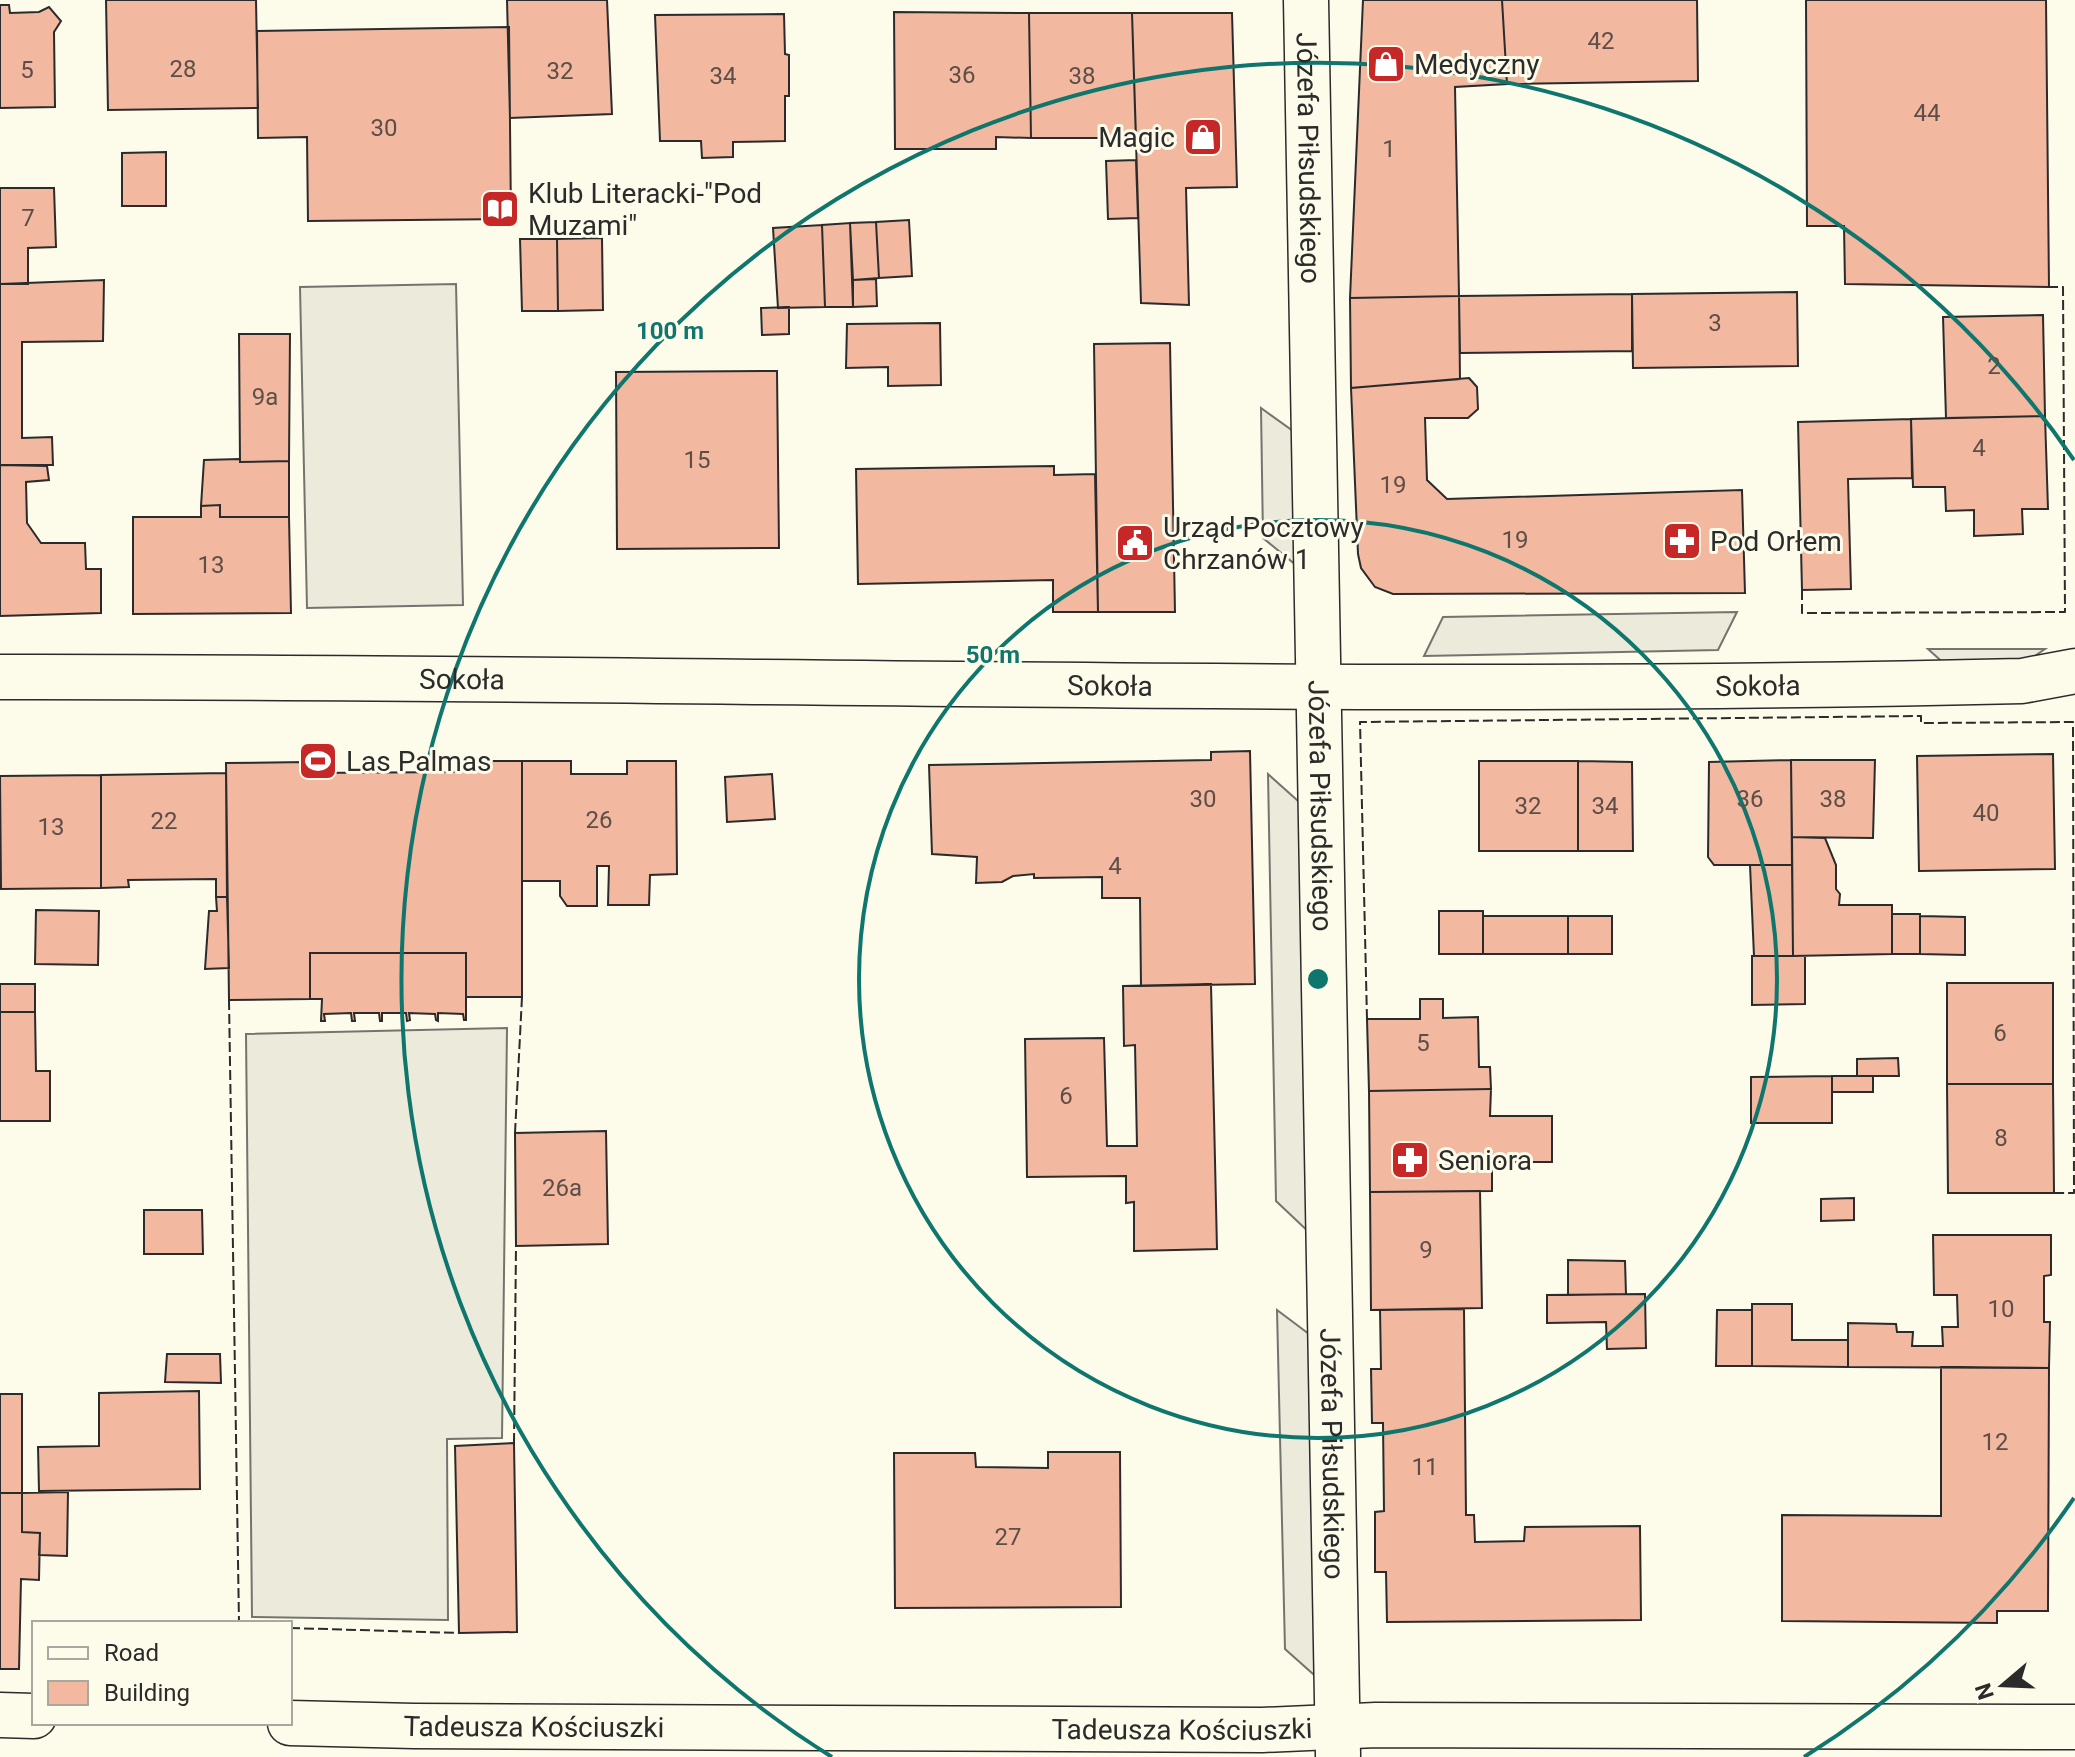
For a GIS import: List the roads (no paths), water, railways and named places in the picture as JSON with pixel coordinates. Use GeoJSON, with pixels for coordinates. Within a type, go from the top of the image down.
{"type":"FeatureCollection","features":[{"type":"Feature","properties":{"kind":"street","name":"Józefa Piłsudskiego"},"geometry":{"type":"LineString","coordinates":[[1306,0],[1338,1742]]}},
{"type":"Feature","properties":{"kind":"street","name":"Sokoła"},"geometry":{"type":"LineString","coordinates":[[0,677],[389,677],[1318,687],[1912,684],[2022,681],[2075,671]]}},
{"type":"Feature","properties":{"kind":"street"},"geometry":{"type":"LineString","coordinates":[[0,1715],[32,1716]]}},
{"type":"Feature","properties":{"kind":"street","name":"Tadeusza Kościuszki"},"geometry":{"type":"LineString","coordinates":[[292,1723],[1262,1730],[1338,1742],[2075,1727]]}},
{"type":"Feature","properties":{"kind":"place","name":"Medyczny"},"geometry":{"type":"Point","coordinates":[1386,64]}},
{"type":"Feature","properties":{"kind":"place","name":"Magic"},"geometry":{"type":"Point","coordinates":[1203,137]}},
{"type":"Feature","properties":{"kind":"place","name":"Klub Literacki-\"Pod Muzami\""},"geometry":{"type":"Point","coordinates":[500,209]}},
{"type":"Feature","properties":{"kind":"place","name":"Pod Orłem"},"geometry":{"type":"Point","coordinates":[1682,541]}},
{"type":"Feature","properties":{"kind":"place","name":"Urząd Pocztowy Chrzanów 1"},"geometry":{"type":"Point","coordinates":[1135,543]}},
{"type":"Feature","properties":{"kind":"place","name":"Las Palmas"},"geometry":{"type":"Point","coordinates":[318,761]}},
{"type":"Feature","properties":{"kind":"place","name":"Seniora"},"geometry":{"type":"Point","coordinates":[1410,1160]}}]}
